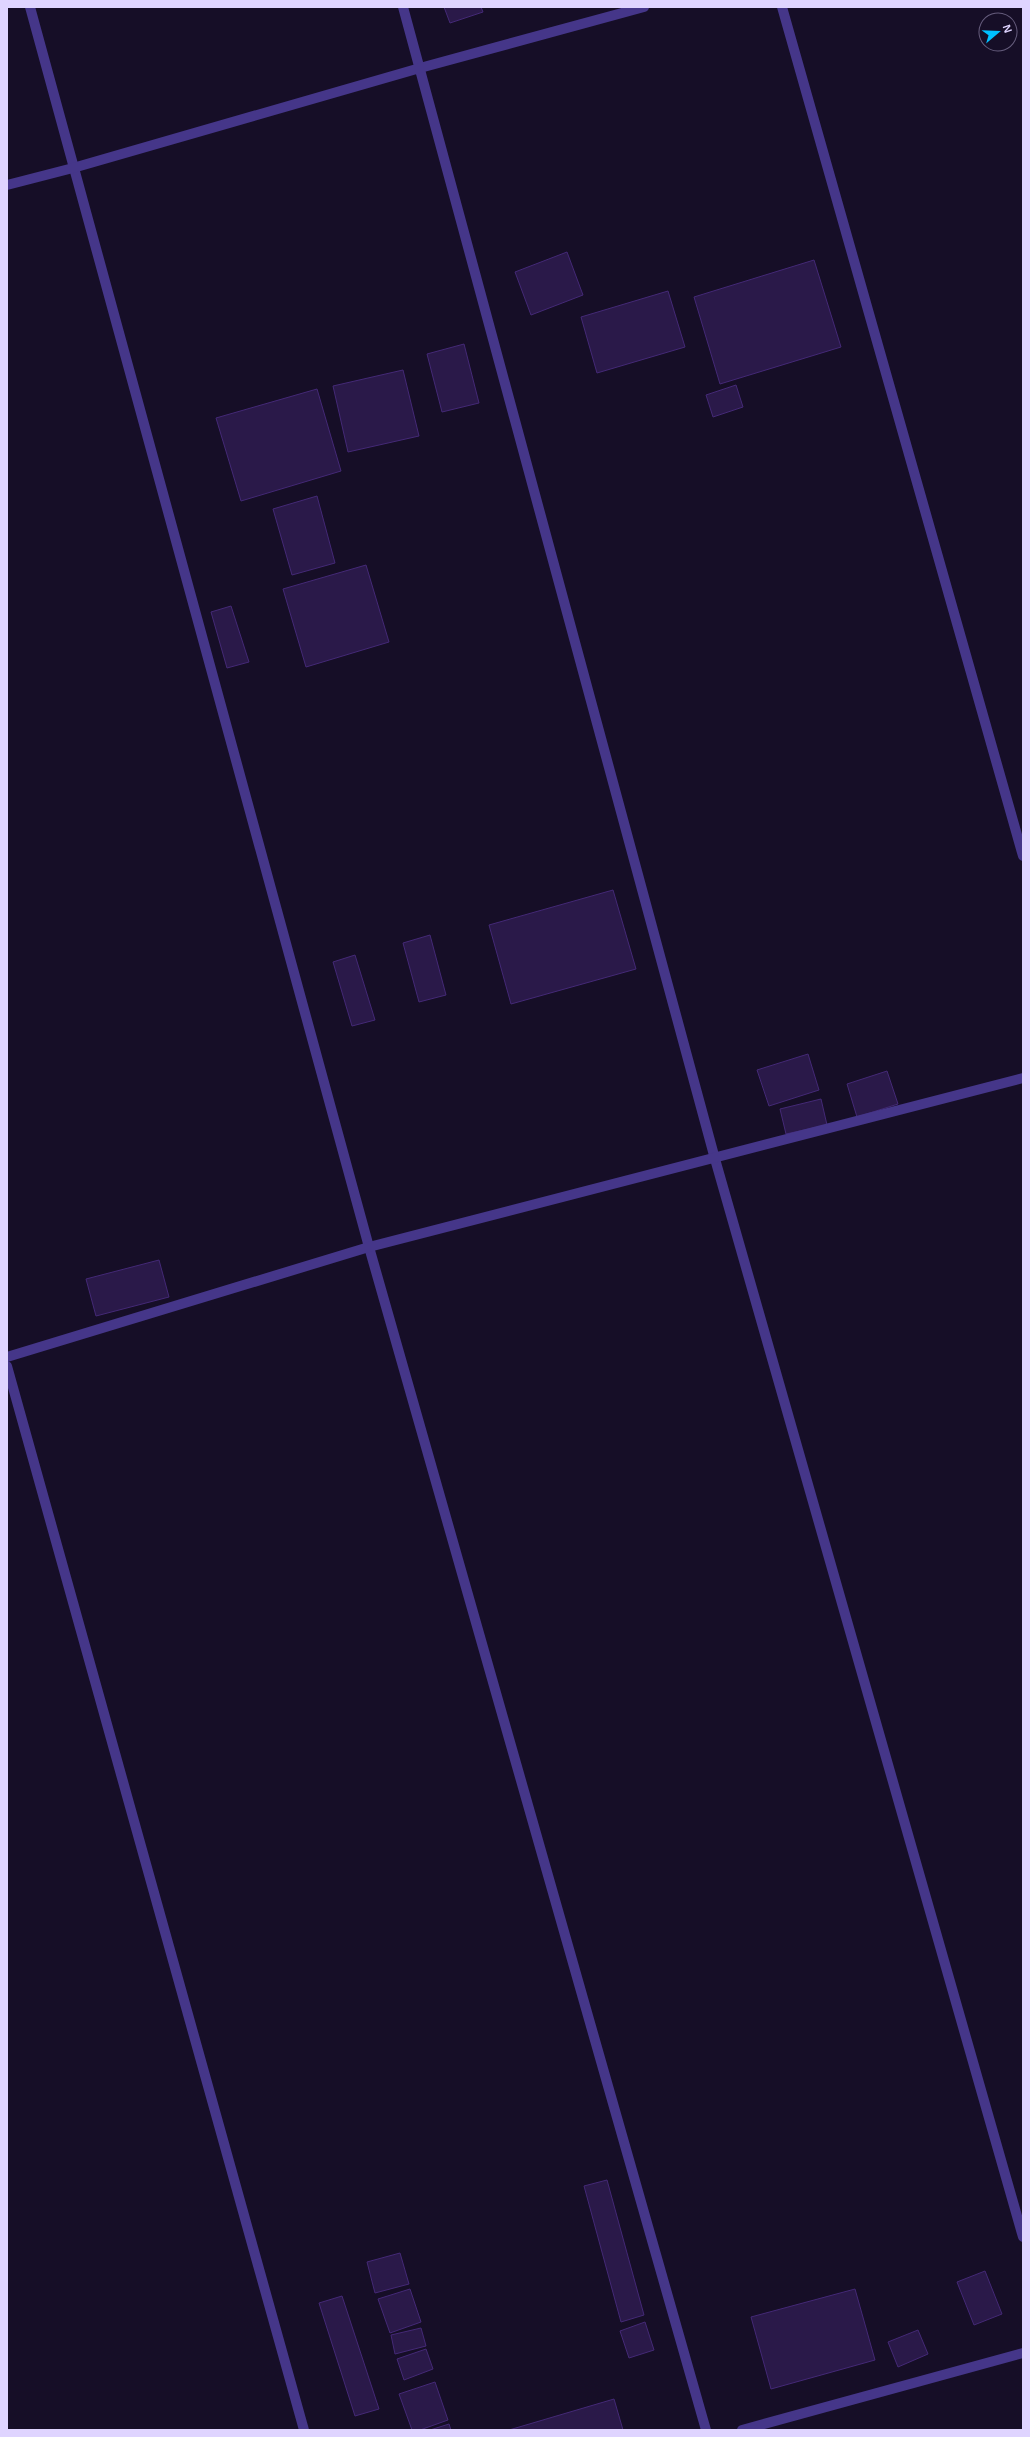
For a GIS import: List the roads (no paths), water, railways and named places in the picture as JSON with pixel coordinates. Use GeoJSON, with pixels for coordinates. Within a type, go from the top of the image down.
{"type":"FeatureCollection","features":[{"type":"Feature","properties":{"kind":"street"},"geometry":{"type":"LineString","coordinates":[[30,7],[369,1247],[706,2430]]}},
{"type":"Feature","properties":{"kind":"street"},"geometry":{"type":"LineString","coordinates":[[403,7],[715,1159],[1023,2237]]}},
{"type":"Feature","properties":{"kind":"street"},"geometry":{"type":"LineString","coordinates":[[7,185],[73,168],[420,68],[644,7]]}},
{"type":"Feature","properties":{"kind":"street"},"geometry":{"type":"LineString","coordinates":[[782,7],[1023,856]]}},
{"type":"Feature","properties":{"kind":"street"},"geometry":{"type":"LineString","coordinates":[[7,1357],[369,1247],[715,1159],[1023,1078]]}},
{"type":"Feature","properties":{"kind":"street"},"geometry":{"type":"LineString","coordinates":[[7,1366],[304,2430]]}},
{"type":"Feature","properties":{"kind":"street"},"geometry":{"type":"LineString","coordinates":[[742,2430],[1023,2353]]}}]}
